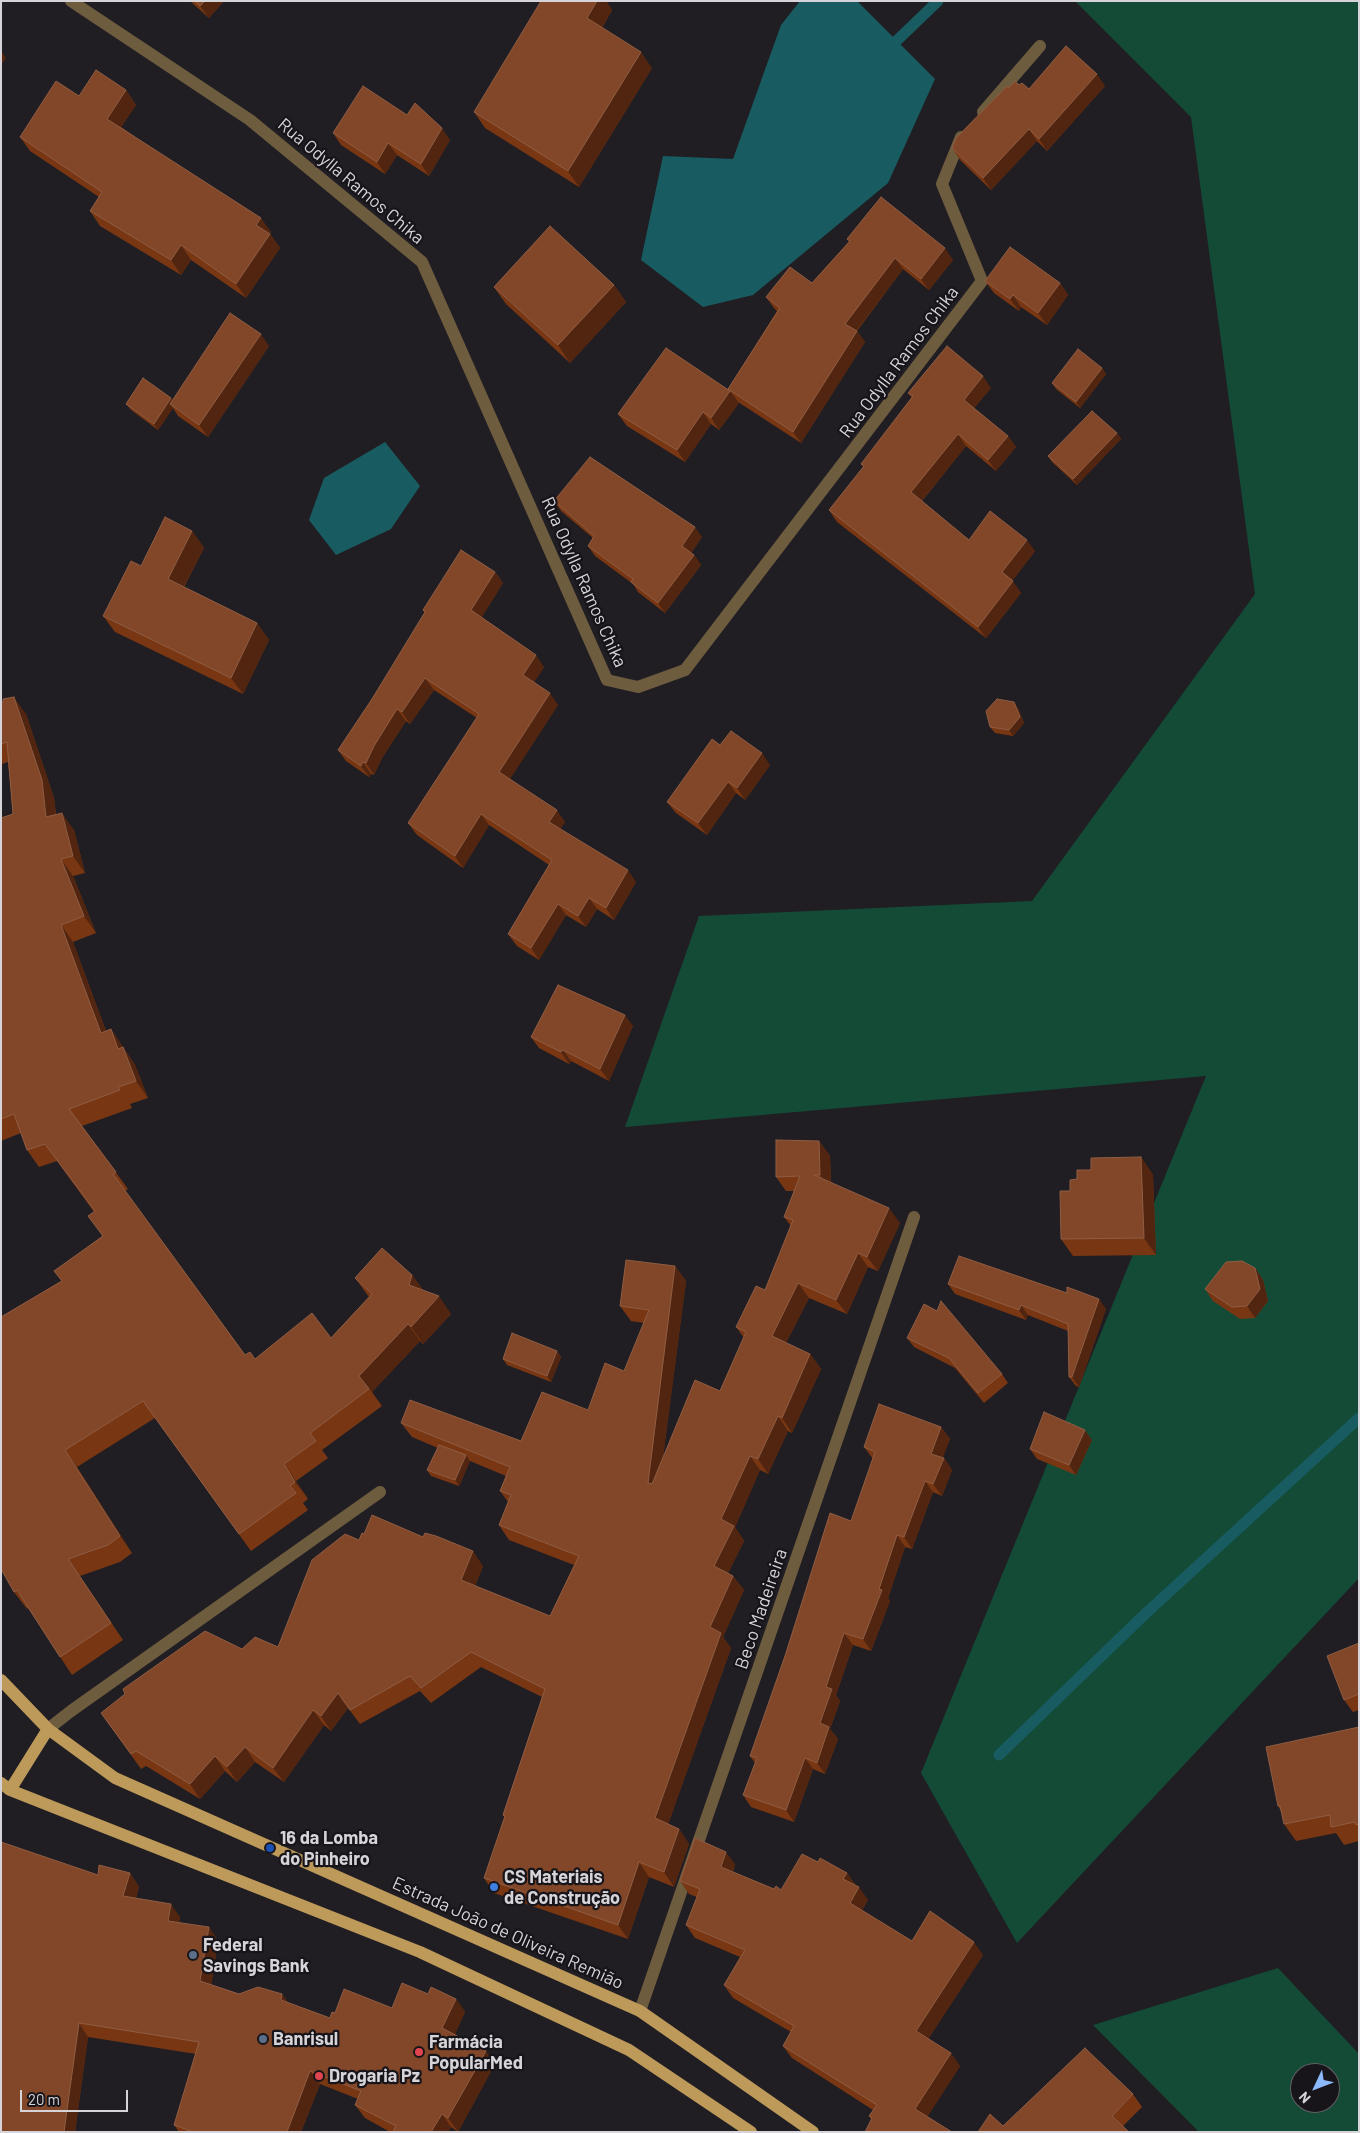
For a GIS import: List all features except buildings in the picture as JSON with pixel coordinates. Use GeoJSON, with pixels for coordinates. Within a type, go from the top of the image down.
{"type":"FeatureCollection","features":[{"type":"Feature","properties":{"kind":"main road","name":"Estrada João de Oliveira Remião"},"geometry":{"type":"LineString","coordinates":[[1,1680],[48,1729],[115,1778],[640,2011],[813,2132]]}},
{"type":"Feature","properties":{"kind":"main road"},"geometry":{"type":"LineString","coordinates":[[48,1729],[6,1786],[420,1952],[629,2050],[751,2132]]}},
{"type":"Feature","properties":{"kind":"street","name":"Rua Odylla Ramos Chika"},"geometry":{"type":"LineString","coordinates":[[71,1],[250,120],[422,262],[607,680],[638,687],[685,670],[982,281],[942,184],[961,137],[1040,46]]}},
{"type":"Feature","properties":{"kind":"street","name":"Beco Madeireira"},"geometry":{"type":"LineString","coordinates":[[640,2011],[914,1217]]}},
{"type":"Feature","properties":{"kind":"street"},"geometry":{"type":"LineString","coordinates":[[48,1729],[380,1492]]}},
{"type":"Feature","properties":{"kind":"green space"},"geometry":{"type":"Polygon","coordinates":[[[1075,1],[1359,1],[1359,1578],[1017,1943],[921,1773],[1206,1076],[625,1127],[699,916],[1032,901],[1255,594],[1191,117],[1075,1]]]}},
{"type":"Feature","properties":{"kind":"green space"},"geometry":{"type":"Polygon","coordinates":[[[1278,1968],[1359,2054],[1359,2132],[1199,2132],[1093,2025],[1278,1968]]]}},
{"type":"Feature","properties":{"kind":"water"},"geometry":{"type":"Polygon","coordinates":[[[800,1],[857,1],[935,79],[888,183],[753,295],[703,307],[641,260],[663,156],[733,159],[781,25],[800,1]]]}},
{"type":"Feature","properties":{"kind":"water"},"geometry":{"type":"Polygon","coordinates":[[[385,442],[420,486],[391,529],[336,555],[309,520],[324,478],[385,442]]]}},
{"type":"Feature","properties":{"kind":"waterway"},"geometry":{"type":"LineString","coordinates":[[886,51],[938,1]]}},
{"type":"Feature","properties":{"kind":"waterway"},"geometry":{"type":"LineString","coordinates":[[999,1755],[1144,1615],[1359,1418]]}},
{"type":"Feature","properties":{"kind":"place","name":"16 da Lomba do Pinheiro"},"geometry":{"type":"Point","coordinates":[270,1848]}},
{"type":"Feature","properties":{"kind":"place","name":"CS Materiais de Construção"},"geometry":{"type":"Point","coordinates":[494,1887]}},
{"type":"Feature","properties":{"kind":"place","name":"Federal Savings Bank"},"geometry":{"type":"Point","coordinates":[193,1955]}},
{"type":"Feature","properties":{"kind":"place","name":"Banrisul"},"geometry":{"type":"Point","coordinates":[263,2039]}},
{"type":"Feature","properties":{"kind":"place","name":"Farmácia PopularMed"},"geometry":{"type":"Point","coordinates":[419,2052]}},
{"type":"Feature","properties":{"kind":"place","name":"Drogaria Pz"},"geometry":{"type":"Point","coordinates":[319,2076]}}]}
